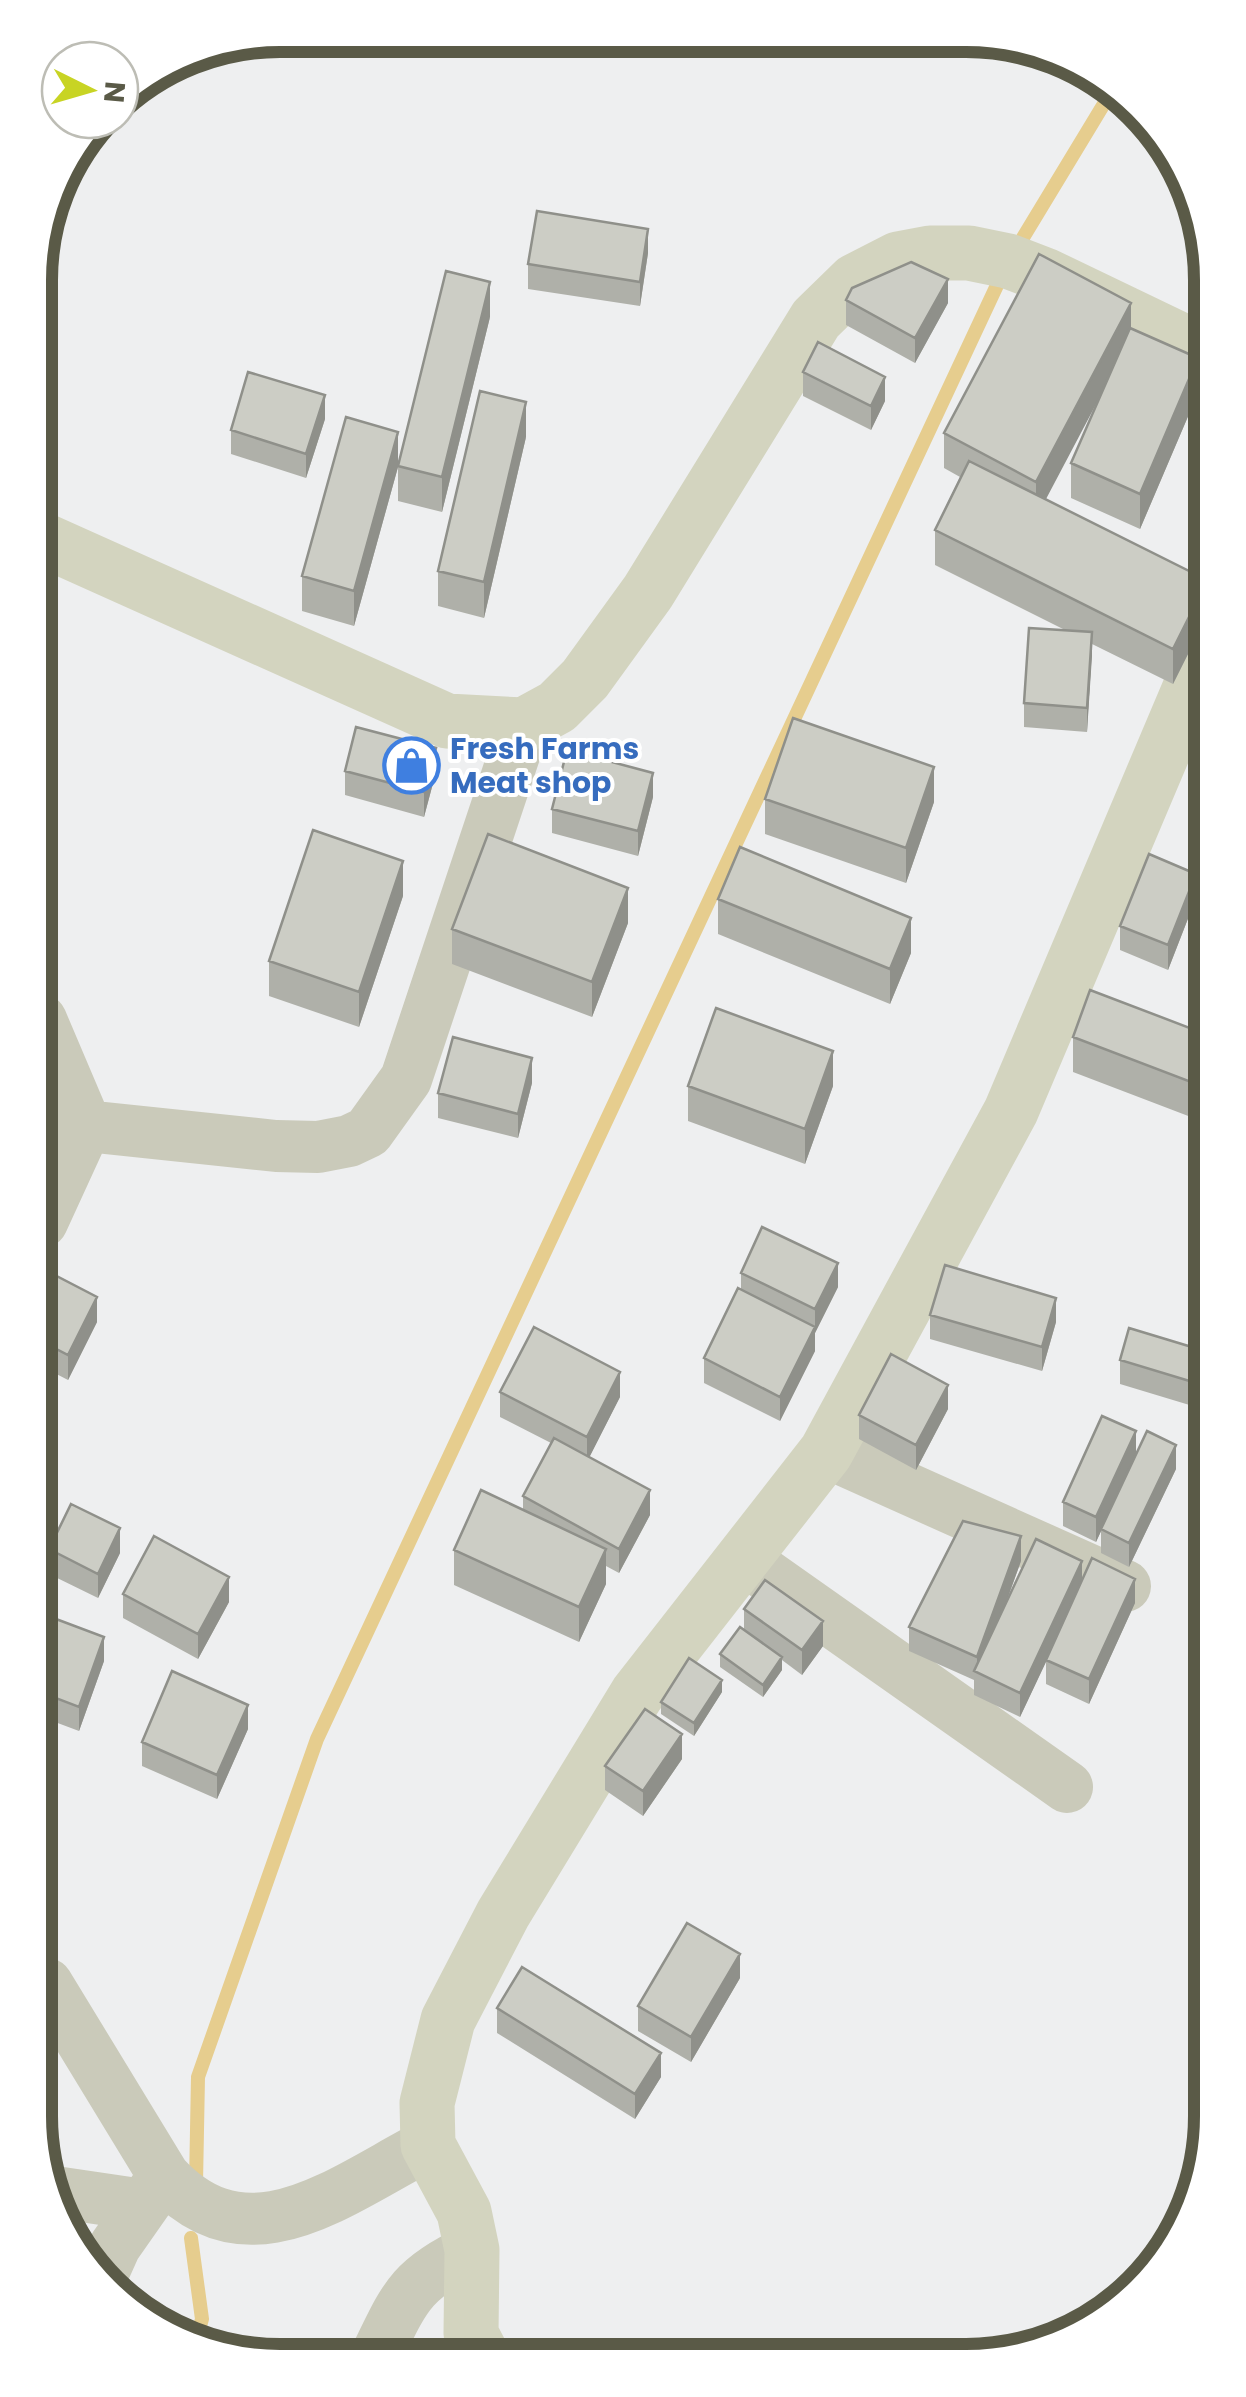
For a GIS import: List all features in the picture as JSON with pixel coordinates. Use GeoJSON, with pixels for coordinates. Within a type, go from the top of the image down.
{"type":"FeatureCollection","features":[{"type":"Feature","properties":{"kind":"street"},"geometry":{"type":"LineString","coordinates":[[52,544],[410,707],[447,721],[524,726],[557,708],[585,679],[648,592],[816,319],[855,282],[898,259],[930,253],[982,256],[1046,276],[1194,346]]}},
{"type":"Feature","properties":{"kind":"street"},"geometry":{"type":"LineString","coordinates":[[476,2344],[471,2334],[472,2250],[464,2212],[428,2145],[428,2103],[448,2020],[504,1914],[637,1694],[826,1452],[1011,1112],[1194,679]]}},
{"type":"Feature","properties":{"kind":"street"},"geometry":{"type":"LineString","coordinates":[[86,1126],[318,1147],[350,1142],[368,1132],[406,1080],[524,726]]}},
{"type":"Feature","properties":{"kind":"street"},"geometry":{"type":"LineString","coordinates":[[52,1046],[86,1126],[52,1200]]}},
{"type":"Feature","properties":{"kind":"street"},"geometry":{"type":"LineString","coordinates":[[826,1452],[1125,1586]]}},
{"type":"Feature","properties":{"kind":"street"},"geometry":{"type":"LineString","coordinates":[[742,1558],[1067,1787]]}},
{"type":"Feature","properties":{"kind":"street"},"geometry":{"type":"LineString","coordinates":[[52,1994],[154,2191]]}},
{"type":"Feature","properties":{"kind":"street"},"geometry":{"type":"LineString","coordinates":[[65,2190],[154,2191],[222,2218],[260,2222],[295,2213],[428,2145]]}},
{"type":"Feature","properties":{"kind":"street"},"geometry":{"type":"LineString","coordinates":[[108,2266],[154,2191]]}},
{"type":"Feature","properties":{"kind":"street"},"geometry":{"type":"LineString","coordinates":[[382,2344],[406,2293],[434,2267],[472,2250]]}},
{"type":"Feature","properties":{"kind":"building"},"geometry":{"type":"Polygon","coordinates":[[[537,211],[648,229],[640,282],[528,264],[537,211]]]}},
{"type":"Feature","properties":{"kind":"building"},"geometry":{"type":"Polygon","coordinates":[[[1039,254],[1131,303],[1036,482],[944,433],[1039,254]]]}},
{"type":"Feature","properties":{"kind":"building"},"geometry":{"type":"Polygon","coordinates":[[[911,262],[948,279],[915,338],[846,300],[852,288],[911,262]]]}},
{"type":"Feature","properties":{"kind":"building"},"geometry":{"type":"Polygon","coordinates":[[[446,271],[490,282],[442,477],[398,466],[446,271]]]}},
{"type":"Feature","properties":{"kind":"building"},"geometry":{"type":"Polygon","coordinates":[[[1130,328],[1194,356],[1194,367],[1140,494],[1071,463],[1130,328]]]}},
{"type":"Feature","properties":{"kind":"building"},"geometry":{"type":"Polygon","coordinates":[[[818,342],[885,377],[871,406],[803,372],[818,342]]]}},
{"type":"Feature","properties":{"kind":"building"},"geometry":{"type":"Polygon","coordinates":[[[248,372],[325,395],[306,454],[231,430],[248,372]]]}},
{"type":"Feature","properties":{"kind":"building"},"geometry":{"type":"Polygon","coordinates":[[[480,391],[526,402],[484,582],[438,571],[480,391]]]}},
{"type":"Feature","properties":{"kind":"building"},"geometry":{"type":"Polygon","coordinates":[[[346,417],[398,432],[354,591],[302,576],[346,417]]]}},
{"type":"Feature","properties":{"kind":"building"},"geometry":{"type":"Polygon","coordinates":[[[969,461],[1194,573],[1194,607],[1173,649],[935,530],[969,461]]]}},
{"type":"Feature","properties":{"kind":"building"},"geometry":{"type":"Polygon","coordinates":[[[1029,628],[1092,632],[1087,708],[1024,703],[1029,628]]]}},
{"type":"Feature","properties":{"kind":"building"},"geometry":{"type":"Polygon","coordinates":[[[793,718],[934,767],[906,848],[765,799],[793,718]]]}},
{"type":"Feature","properties":{"kind":"building"},"geometry":{"type":"Polygon","coordinates":[[[356,727],[436,748],[424,792],[345,771],[356,727]]]}},
{"type":"Feature","properties":{"kind":"building"},"geometry":{"type":"Polygon","coordinates":[[[567,750],[653,773],[638,831],[552,809],[567,750]]]}},
{"type":"Feature","properties":{"kind":"building"},"geometry":{"type":"Polygon","coordinates":[[[313,830],[403,861],[359,992],[269,961],[313,830]]]}},
{"type":"Feature","properties":{"kind":"building"},"geometry":{"type":"Polygon","coordinates":[[[488,834],[628,888],[592,982],[452,929],[488,834]]]}},
{"type":"Feature","properties":{"kind":"building"},"geometry":{"type":"Polygon","coordinates":[[[740,847],[911,918],[890,969],[718,899],[740,847]]]}},
{"type":"Feature","properties":{"kind":"building"},"geometry":{"type":"Polygon","coordinates":[[[1149,854],[1194,873],[1168,945],[1120,926],[1149,854]]]}},
{"type":"Feature","properties":{"kind":"building"},"geometry":{"type":"Polygon","coordinates":[[[1090,990],[1194,1029],[1194,1083],[1073,1037],[1090,990]]]}},
{"type":"Feature","properties":{"kind":"building"},"geometry":{"type":"Polygon","coordinates":[[[716,1008],[833,1051],[805,1129],[688,1086],[716,1008]]]}},
{"type":"Feature","properties":{"kind":"building"},"geometry":{"type":"Polygon","coordinates":[[[453,1037],[532,1058],[518,1114],[438,1093],[453,1037]]]}},
{"type":"Feature","properties":{"kind":"building"},"geometry":{"type":"Polygon","coordinates":[[[762,1227],[838,1263],[815,1309],[741,1273],[762,1227]]]}},
{"type":"Feature","properties":{"kind":"building"},"geometry":{"type":"Polygon","coordinates":[[[945,1265],[1056,1298],[1042,1347],[930,1315],[945,1265]]]}},
{"type":"Feature","properties":{"kind":"building"},"geometry":{"type":"Polygon","coordinates":[[[52,1274],[97,1297],[68,1355],[52,1347],[52,1274]]]}},
{"type":"Feature","properties":{"kind":"building"},"geometry":{"type":"Polygon","coordinates":[[[738,1288],[815,1327],[780,1397],[704,1358],[738,1288]]]}},
{"type":"Feature","properties":{"kind":"building"},"geometry":{"type":"Polygon","coordinates":[[[534,1327],[620,1372],[587,1437],[500,1392],[534,1327]]]}},
{"type":"Feature","properties":{"kind":"building"},"geometry":{"type":"Polygon","coordinates":[[[1129,1328],[1193,1347],[1193,1382],[1120,1360],[1129,1328]]]}},
{"type":"Feature","properties":{"kind":"building"},"geometry":{"type":"Polygon","coordinates":[[[891,1354],[948,1385],[916,1445],[859,1415],[891,1354]]]}},
{"type":"Feature","properties":{"kind":"building"},"geometry":{"type":"Polygon","coordinates":[[[1102,1416],[1136,1431],[1096,1517],[1063,1502],[1102,1416]]]}},
{"type":"Feature","properties":{"kind":"building"},"geometry":{"type":"Polygon","coordinates":[[[1147,1431],[1176,1445],[1129,1543],[1101,1529],[1147,1431]]]}},
{"type":"Feature","properties":{"kind":"building"},"geometry":{"type":"Polygon","coordinates":[[[554,1438],[650,1490],[619,1549],[523,1496],[554,1438]]]}},
{"type":"Feature","properties":{"kind":"building"},"geometry":{"type":"Polygon","coordinates":[[[481,1490],[606,1549],[579,1607],[454,1550],[481,1490]]]}},
{"type":"Feature","properties":{"kind":"building"},"geometry":{"type":"Polygon","coordinates":[[[71,1504],[120,1528],[98,1574],[52,1551],[71,1504]]]}},
{"type":"Feature","properties":{"kind":"building"},"geometry":{"type":"Polygon","coordinates":[[[963,1521],[1021,1536],[977,1657],[909,1627],[963,1521]]]}},
{"type":"Feature","properties":{"kind":"building"},"geometry":{"type":"Polygon","coordinates":[[[154,1536],[229,1577],[198,1634],[123,1594],[154,1536]]]}},
{"type":"Feature","properties":{"kind":"building"},"geometry":{"type":"Polygon","coordinates":[[[1036,1539],[1082,1561],[1020,1693],[974,1671],[1036,1539]]]}},
{"type":"Feature","properties":{"kind":"building"},"geometry":{"type":"Polygon","coordinates":[[[1092,1558],[1135,1579],[1089,1679],[1046,1660],[1092,1558]]]}},
{"type":"Feature","properties":{"kind":"building"},"geometry":{"type":"Polygon","coordinates":[[[765,1580],[823,1621],[802,1650],[744,1609],[765,1580]]]}},
{"type":"Feature","properties":{"kind":"building"},"geometry":{"type":"Polygon","coordinates":[[[52,1618],[104,1637],[79,1707],[52,1697],[52,1618]]]}},
{"type":"Feature","properties":{"kind":"building"},"geometry":{"type":"Polygon","coordinates":[[[740,1627],[782,1657],[763,1685],[720,1654],[740,1627]]]}},
{"type":"Feature","properties":{"kind":"building"},"geometry":{"type":"Polygon","coordinates":[[[689,1658],[722,1680],[694,1723],[661,1702],[689,1658]]]}},
{"type":"Feature","properties":{"kind":"building"},"geometry":{"type":"Polygon","coordinates":[[[172,1671],[248,1705],[217,1775],[142,1742],[172,1671]]]}},
{"type":"Feature","properties":{"kind":"building"},"geometry":{"type":"Polygon","coordinates":[[[645,1709],[682,1734],[643,1791],[605,1766],[645,1709]]]}},
{"type":"Feature","properties":{"kind":"building"},"geometry":{"type":"Polygon","coordinates":[[[687,1923],[740,1954],[691,2037],[638,2006],[687,1923]]]}},
{"type":"Feature","properties":{"kind":"building"},"geometry":{"type":"Polygon","coordinates":[[[522,1967],[661,2053],[635,2094],[497,2008],[522,1967]]]}},
{"type":"Feature","properties":{"kind":"waterway"},"geometry":{"type":"LineString","coordinates":[[1018,246],[1106,101]]}},
{"type":"Feature","properties":{"kind":"waterway"},"geometry":{"type":"LineString","coordinates":[[196,2183],[198,2077],[317,1739],[999,281]]}},
{"type":"Feature","properties":{"kind":"waterway"},"geometry":{"type":"LineString","coordinates":[[191,2238],[202,2319],[199,2329]]}},
{"type":"Feature","properties":{"kind":"place","name":"Fresh Farms Meat shop"},"geometry":{"type":"Point","coordinates":[411,766]}}]}
